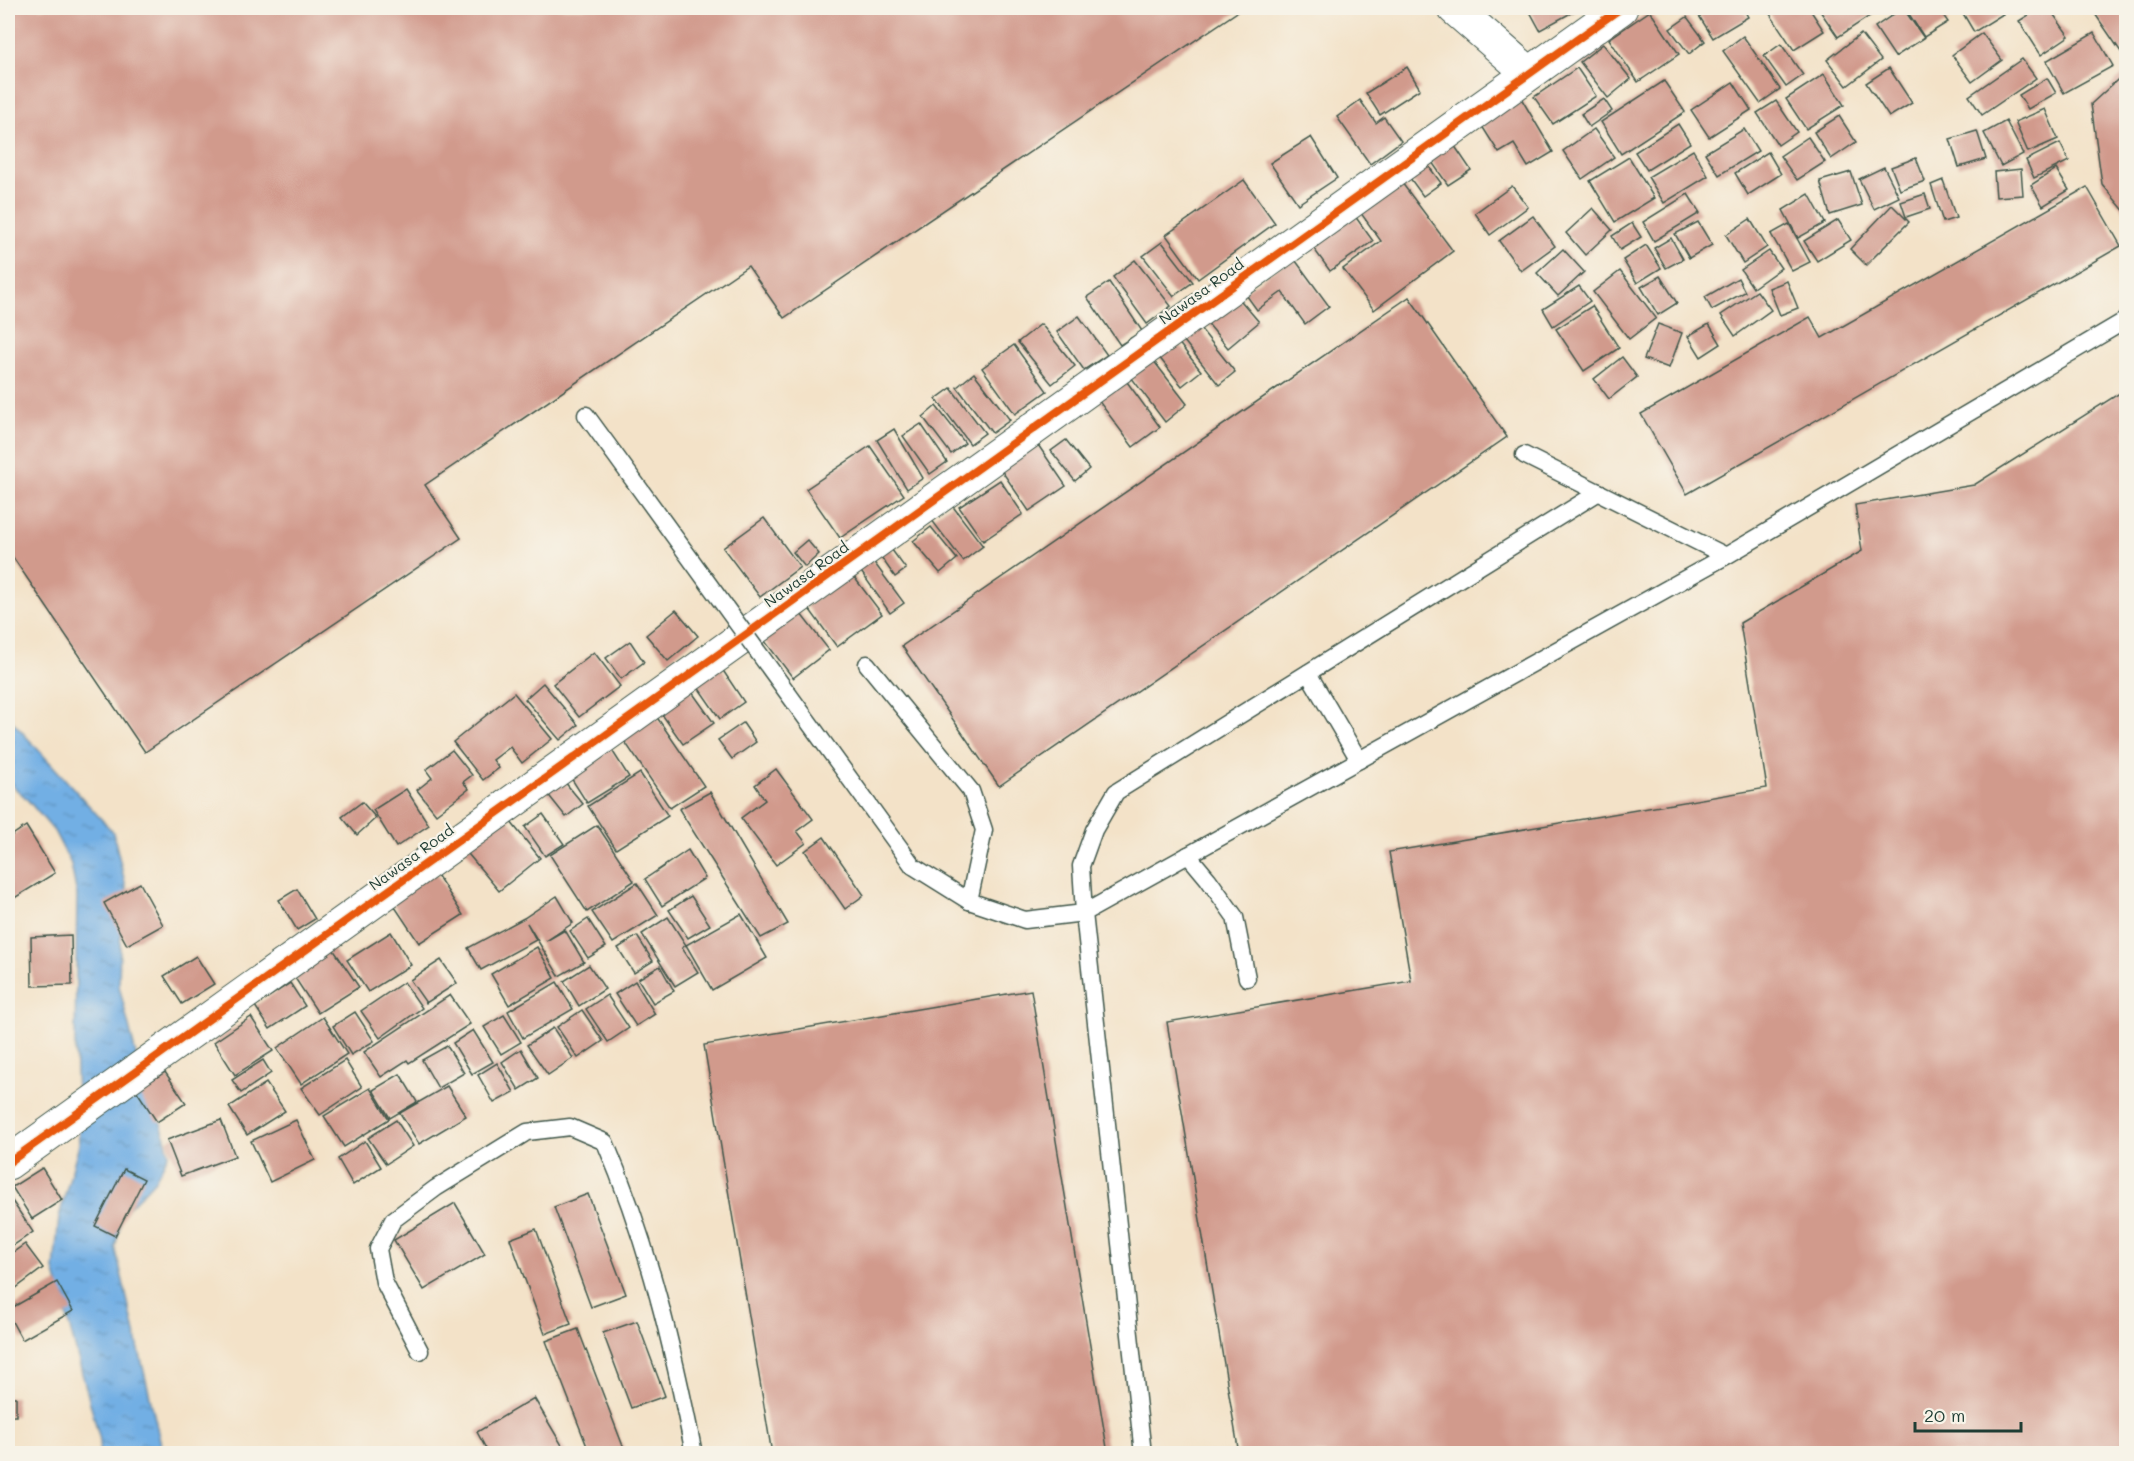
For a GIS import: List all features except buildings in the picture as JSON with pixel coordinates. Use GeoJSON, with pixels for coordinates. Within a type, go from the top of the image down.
{"type":"FeatureCollection","features":[{"type":"Feature","properties":{"kind":"street"},"geometry":{"type":"LineString","coordinates":[[1454,8],[1529,73]]}},
{"type":"Feature","properties":{"kind":"street","name":"Nawasa Road"},"geometry":{"type":"LineString","coordinates":[[8,1163],[1621,8]]}},
{"type":"Feature","properties":{"kind":"lane"},"geometry":{"type":"LineString","coordinates":[[586,415],[914,866],[969,901],[1025,920],[1084,913],[1726,556],[2127,320]]}},
{"type":"Feature","properties":{"kind":"lane"},"geometry":{"type":"LineString","coordinates":[[1524,455],[1726,556]]}},
{"type":"Feature","properties":{"kind":"lane"},"geometry":{"type":"LineString","coordinates":[[1143,1454],[1084,913],[1081,866],[1094,830],[1116,792],[1599,492]]}},
{"type":"Feature","properties":{"kind":"lane"},"geometry":{"type":"LineString","coordinates":[[867,664],[971,791],[984,830],[969,901]]}},
{"type":"Feature","properties":{"kind":"lane"},"geometry":{"type":"LineString","coordinates":[[1308,673],[1359,760]]}},
{"type":"Feature","properties":{"kind":"lane"},"geometry":{"type":"LineString","coordinates":[[1188,855],[1234,917],[1246,978]]}},
{"type":"Feature","properties":{"kind":"lane"},"geometry":{"type":"LineString","coordinates":[[420,1351],[384,1282],[378,1249],[393,1220],[436,1188],[527,1132],[570,1128],[605,1142],[627,1192],[653,1275],[681,1388],[694,1454]]}},
{"type":"Feature","properties":{"kind":"water"},"geometry":{"type":"Polygon","coordinates":[[[8,719],[113,832],[127,891],[120,943],[119,986],[146,1096],[161,1123],[169,1153],[155,1180],[123,1214],[115,1247],[163,1453],[99,1453],[100,1440],[54,1269],[59,1217],[79,1144],[75,1045],[77,895],[71,864],[54,831],[26,798],[8,782],[8,719]]]}},
{"type":"Feature","properties":{"kind":"cycle path"},"geometry":{"type":"LineString","coordinates":[[8,1163],[1621,8]]}}]}
